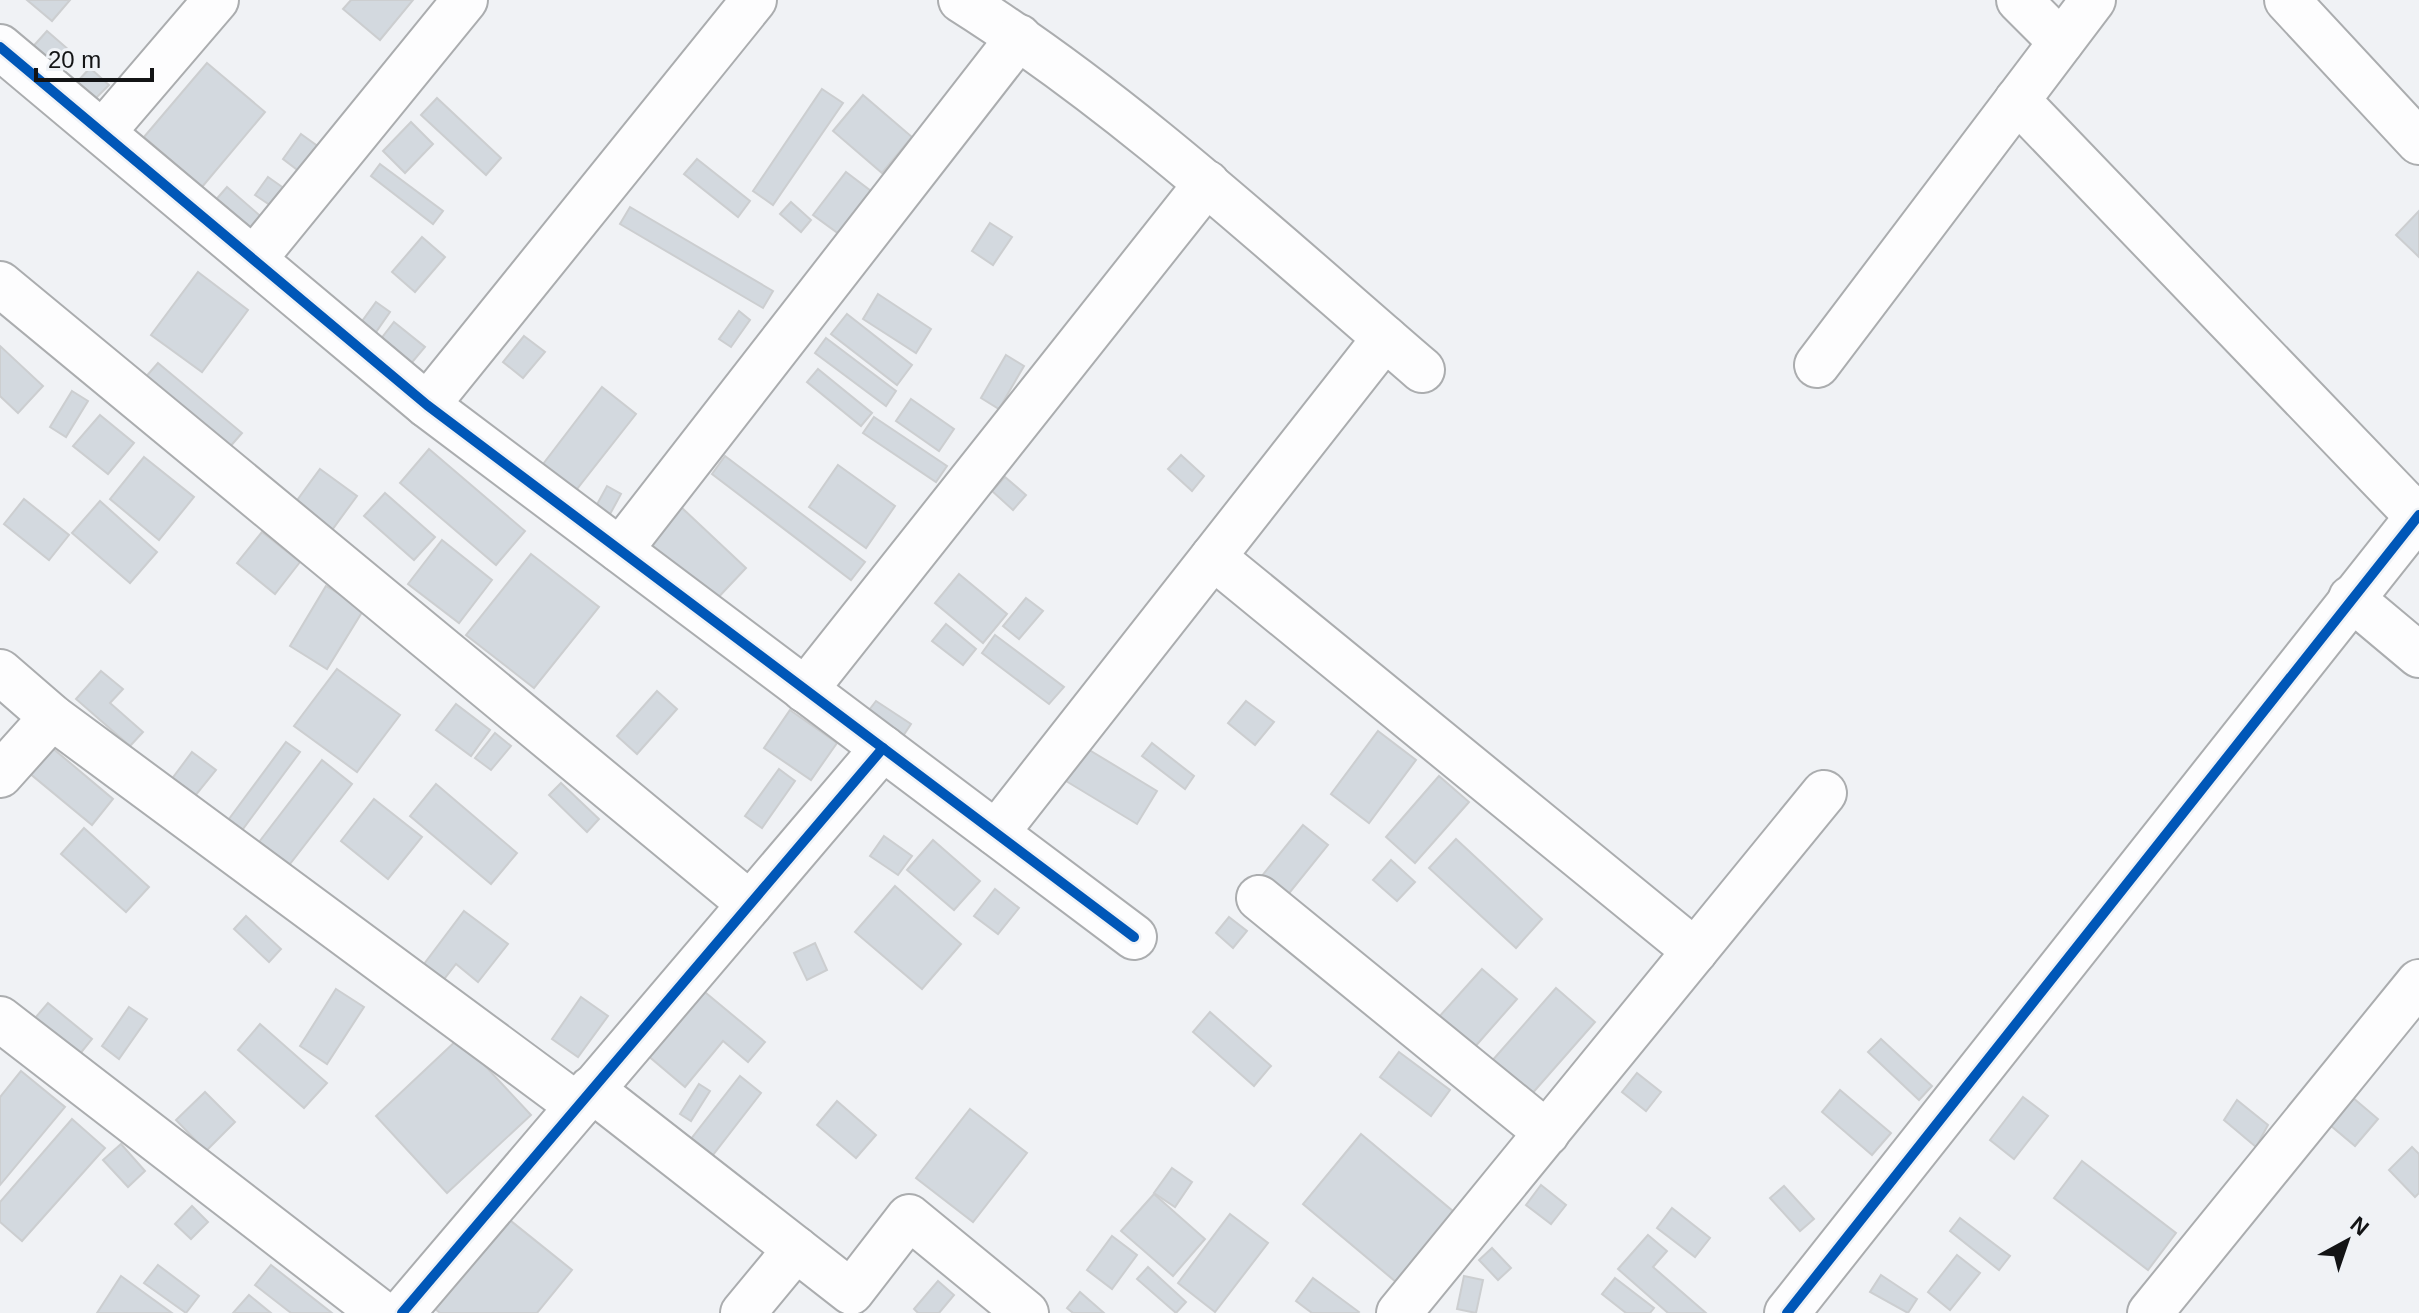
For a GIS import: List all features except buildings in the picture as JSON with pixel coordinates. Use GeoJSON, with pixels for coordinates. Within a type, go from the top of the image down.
{"type":"FeatureCollection","features":[{"type":"Feature","properties":{"kind":"street"},"geometry":{"type":"LineString","coordinates":[[103,132],[216,0]]}},
{"type":"Feature","properties":{"kind":"street"},"geometry":{"type":"LineString","coordinates":[[254,259],[465,0]]}},
{"type":"Feature","properties":{"kind":"street"},"geometry":{"type":"LineString","coordinates":[[427,405],[754,0]]}},
{"type":"Feature","properties":{"kind":"street"},"geometry":{"type":"LineString","coordinates":[[961,0],[1019,37],[1207,183],[1422,370]]}},
{"type":"Feature","properties":{"kind":"street"},"geometry":{"type":"LineString","coordinates":[[2019,0],[2061,42]]}},
{"type":"Feature","properties":{"kind":"street"},"geometry":{"type":"LineString","coordinates":[[1817,365],[2093,0]]}},
{"type":"Feature","properties":{"kind":"street"},"geometry":{"type":"LineString","coordinates":[[2287,0],[2419,142]]}},
{"type":"Feature","properties":{"kind":"street"},"geometry":{"type":"LineString","coordinates":[[620,550],[1019,37]]}},
{"type":"Feature","properties":{"kind":"street"},"geometry":{"type":"LineString","coordinates":[[0,47],[427,405],[1134,937]]}},
{"type":"Feature","properties":{"kind":"street"},"geometry":{"type":"LineString","coordinates":[[1787,1313],[2418,516],[2017,100]]}},
{"type":"Feature","properties":{"kind":"street"},"geometry":{"type":"LineString","coordinates":[[805,690],[1207,183]]}},
{"type":"Feature","properties":{"kind":"street"},"geometry":{"type":"LineString","coordinates":[[0,284],[750,904]]}},
{"type":"Feature","properties":{"kind":"street"},"geometry":{"type":"LineString","coordinates":[[996,833],[1385,338]]}},
{"type":"Feature","properties":{"kind":"street"},"geometry":{"type":"LineString","coordinates":[[1213,557],[1695,951]]}},
{"type":"Feature","properties":{"kind":"street"},"geometry":{"type":"LineString","coordinates":[[2351,598],[2419,655]]}},
{"type":"Feature","properties":{"kind":"street"},"geometry":{"type":"LineString","coordinates":[[0,672],[52,717],[585,1097],[851,1292],[909,1217],[1026,1313]]}},
{"type":"Feature","properties":{"kind":"street"},"geometry":{"type":"LineString","coordinates":[[0,775],[52,717]]}},
{"type":"Feature","properties":{"kind":"street"},"geometry":{"type":"LineString","coordinates":[[402,1313],[883,748]]}},
{"type":"Feature","properties":{"kind":"street"},"geometry":{"type":"LineString","coordinates":[[1399,1313],[1824,793]]}},
{"type":"Feature","properties":{"kind":"street"},"geometry":{"type":"LineString","coordinates":[[1259,898],[1547,1133]]}},
{"type":"Feature","properties":{"kind":"street"},"geometry":{"type":"LineString","coordinates":[[2150,1313],[2419,982]]}},
{"type":"Feature","properties":{"kind":"street"},"geometry":{"type":"LineString","coordinates":[[0,1019],[381,1313]]}},
{"type":"Feature","properties":{"kind":"street"},"geometry":{"type":"LineString","coordinates":[[743,1313],[796,1249]]}},
{"type":"Feature","properties":{"kind":"cycle path"},"geometry":{"type":"LineString","coordinates":[[0,47],[427,405],[1134,937]]}},
{"type":"Feature","properties":{"kind":"cycle path"},"geometry":{"type":"LineString","coordinates":[[1787,1313],[2419,515]]}},
{"type":"Feature","properties":{"kind":"cycle path"},"geometry":{"type":"LineString","coordinates":[[402,1313],[883,748]]}}]}
